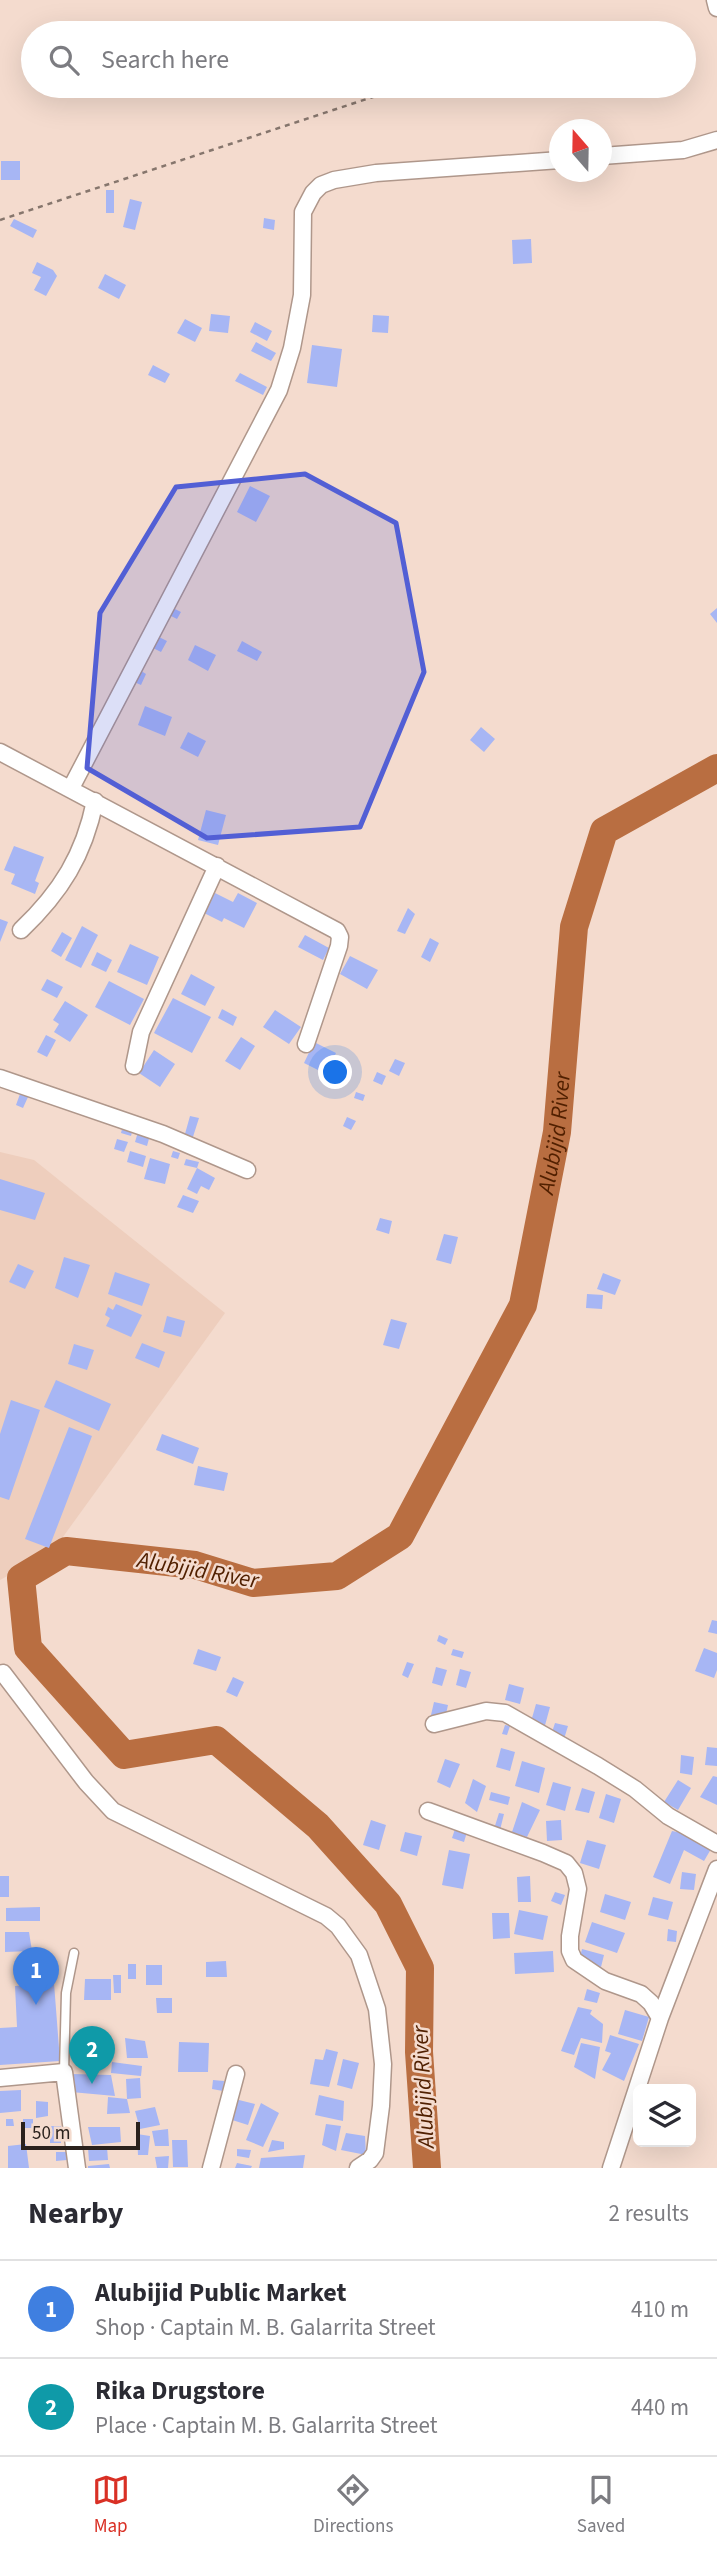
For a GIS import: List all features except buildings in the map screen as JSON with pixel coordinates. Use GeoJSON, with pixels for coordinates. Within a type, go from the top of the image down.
{"type":"FeatureCollection","features":[{"type":"Feature","properties":{"kind":"street"},"geometry":{"type":"LineString","coordinates":[[715,0],[717,8]]}},
{"type":"Feature","properties":{"kind":"street"},"geometry":{"type":"LineString","coordinates":[[612,155],[683,150],[717,139]]}},
{"type":"Feature","properties":{"kind":"street"},"geometry":{"type":"LineString","coordinates":[[71,788],[279,390],[292,348],[302,295],[303,212],[313,193],[321,185],[334,180],[376,173],[549,161]]}},
{"type":"Feature","properties":{"kind":"street"},"geometry":{"type":"LineString","coordinates":[[0,752],[337,931],[340,937],[339,946],[306,1044]]}},
{"type":"Feature","properties":{"kind":"street"},"geometry":{"type":"LineString","coordinates":[[21,930],[57,892],[82,850],[95,801]]}},
{"type":"Feature","properties":{"kind":"street"},"geometry":{"type":"LineString","coordinates":[[134,1066],[141,1032],[217,866]]}},
{"type":"Feature","properties":{"kind":"street"},"geometry":{"type":"LineString","coordinates":[[0,1078],[163,1134],[247,1170]]}},
{"type":"Feature","properties":{"kind":"street"},"geometry":{"type":"LineString","coordinates":[[3,1673],[100,1800],[113,1811],[326,1916],[349,1940],[366,1971],[377,2009],[383,2063],[375,2153],[358,2168]]}},
{"type":"Feature","properties":{"kind":"street"},"geometry":{"type":"LineString","coordinates":[[434,1724],[486,1711],[505,1713],[598,1766],[668,1816],[717,1844]]}},
{"type":"Feature","properties":{"kind":"street"},"geometry":{"type":"LineString","coordinates":[[428,1811],[565,1863],[574,1873],[578,1889],[570,1937],[570,1951],[574,1960],[605,1981],[641,1994],[652,2003],[660,2018]]}},
{"type":"Feature","properties":{"kind":"street"},"geometry":{"type":"LineString","coordinates":[[611,2168],[660,2018],[717,1869]]}},
{"type":"Feature","properties":{"kind":"street"},"geometry":{"type":"LineString","coordinates":[[0,2078],[64,2072],[77,2168]]}},
{"type":"Feature","properties":{"kind":"street"},"geometry":{"type":"LineString","coordinates":[[211,2168],[236,2074]]}},
{"type":"Feature","properties":{"kind":"lane"},"geometry":{"type":"LineString","coordinates":[[64,2072],[66,1993],[74,1953]]}},
{"type":"Feature","properties":{"kind":"path"},"geometry":{"type":"LineString","coordinates":[[0,220],[371,98]]}},
{"type":"Feature","properties":{"kind":"highlighted area"},"geometry":{"type":"Polygon","coordinates":[[[305,474],[396,523],[424,672],[360,827],[207,838],[87,768],[100,613],[176,487],[305,474]]]}},
{"type":"Feature","properties":{"kind":"shaded area"},"geometry":{"type":"Polygon","coordinates":[[[0,1152],[34,1160],[225,1313],[52,1552],[0,1580],[0,1152]]]}},
{"type":"Feature","properties":{"kind":"waterway","name":"Alubijid River"},"geometry":{"type":"LineString","coordinates":[[427,2168],[419,2052],[420,1968],[388,1904],[318,1826],[216,1740],[124,1755],[28,1648],[21,1578],[66,1551],[195,1565],[253,1583],[337,1576],[400,1536],[523,1305],[557,1132],[574,927],[604,831],[717,768]]}},
{"type":"Feature","properties":{"kind":"place","name":"Alubijid Public Market"},"geometry":{"type":"Point","coordinates":[36,2005]}},
{"type":"Feature","properties":{"kind":"place","name":"Rika Drugstore"},"geometry":{"type":"Point","coordinates":[92,2084]}}]}
